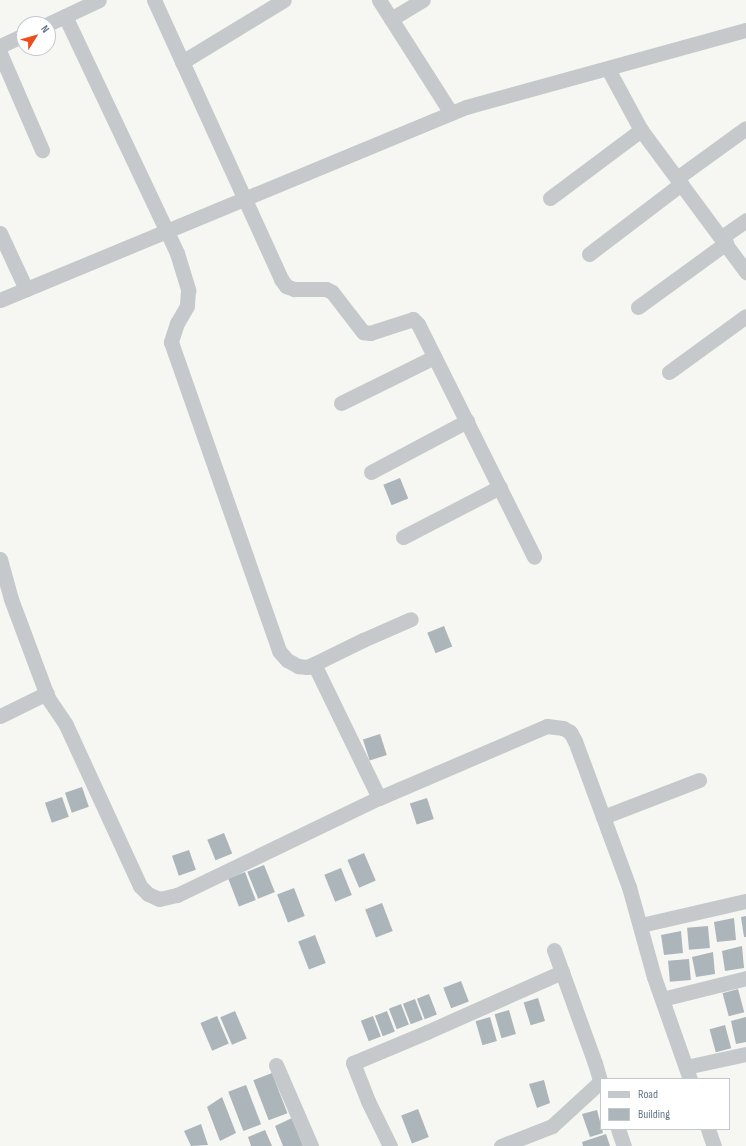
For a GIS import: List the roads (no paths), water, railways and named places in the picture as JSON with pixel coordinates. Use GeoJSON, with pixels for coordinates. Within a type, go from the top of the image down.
{"type":"FeatureCollection","features":[{"type":"Feature","properties":{"kind":"street"},"geometry":{"type":"LineString","coordinates":[[56,20],[99,0]]}},
{"type":"Feature","properties":{"kind":"street"},"geometry":{"type":"LineString","coordinates":[[154,0],[281,279],[286,286],[294,288],[326,289],[332,292],[363,332],[370,333],[413,320],[418,324],[534,557]]}},
{"type":"Feature","properties":{"kind":"street"},"geometry":{"type":"LineString","coordinates":[[182,62],[284,0]]}},
{"type":"Feature","properties":{"kind":"street"},"geometry":{"type":"LineString","coordinates":[[379,0],[451,113]]}},
{"type":"Feature","properties":{"kind":"street"},"geometry":{"type":"LineString","coordinates":[[390,18],[423,0]]}},
{"type":"Feature","properties":{"kind":"street"},"geometry":{"type":"LineString","coordinates":[[65,16],[168,230],[177,253],[188,290],[187,306],[177,323],[171,342],[279,651],[287,660],[298,666],[307,667],[411,619]]}},
{"type":"Feature","properties":{"kind":"street"},"geometry":{"type":"LineString","coordinates":[[0,300],[466,107],[746,30]]}},
{"type":"Feature","properties":{"kind":"street"},"geometry":{"type":"LineString","coordinates":[[0,46],[16,39]]}},
{"type":"Feature","properties":{"kind":"street"},"geometry":{"type":"LineString","coordinates":[[0,53],[42,150]]}},
{"type":"Feature","properties":{"kind":"street"},"geometry":{"type":"LineString","coordinates":[[608,69],[641,130],[724,240],[746,272]]}},
{"type":"Feature","properties":{"kind":"street"},"geometry":{"type":"LineString","coordinates":[[589,254],[746,128]]}},
{"type":"Feature","properties":{"kind":"street"},"geometry":{"type":"LineString","coordinates":[[550,198],[641,130]]}},
{"type":"Feature","properties":{"kind":"street"},"geometry":{"type":"LineString","coordinates":[[638,307],[724,240],[746,220]]}},
{"type":"Feature","properties":{"kind":"street"},"geometry":{"type":"LineString","coordinates":[[0,233],[26,289]]}},
{"type":"Feature","properties":{"kind":"street"},"geometry":{"type":"LineString","coordinates":[[669,372],[746,316]]}},
{"type":"Feature","properties":{"kind":"street"},"geometry":{"type":"LineString","coordinates":[[341,403],[434,357]]}},
{"type":"Feature","properties":{"kind":"street"},"geometry":{"type":"LineString","coordinates":[[371,472],[467,421]]}},
{"type":"Feature","properties":{"kind":"street"},"geometry":{"type":"LineString","coordinates":[[403,537],[500,487]]}},
{"type":"Feature","properties":{"kind":"street"},"geometry":{"type":"LineString","coordinates":[[0,559],[11,599],[47,693],[66,725],[140,886],[148,894],[159,899],[177,895],[379,798],[548,726],[555,726],[570,732],[575,741],[629,887],[662,999],[688,1073],[746,1054]]}},
{"type":"Feature","properties":{"kind":"street"},"geometry":{"type":"LineString","coordinates":[[314,664],[379,798]]}},
{"type":"Feature","properties":{"kind":"street"},"geometry":{"type":"LineString","coordinates":[[0,716],[47,693]]}},
{"type":"Feature","properties":{"kind":"street"},"geometry":{"type":"LineString","coordinates":[[603,817],[699,780]]}},
{"type":"Feature","properties":{"kind":"street"},"geometry":{"type":"LineString","coordinates":[[641,925],[746,901]]}},
{"type":"Feature","properties":{"kind":"street"},"geometry":{"type":"LineString","coordinates":[[554,950],[600,1080]]}},
{"type":"Feature","properties":{"kind":"street"},"geometry":{"type":"LineString","coordinates":[[390,1146],[368,1101],[353,1063],[562,972]]}},
{"type":"Feature","properties":{"kind":"street"},"geometry":{"type":"LineString","coordinates":[[662,999],[746,978]]}},
{"type":"Feature","properties":{"kind":"street"},"geometry":{"type":"LineString","coordinates":[[276,1065],[311,1146]]}},
{"type":"Feature","properties":{"kind":"street"},"geometry":{"type":"LineString","coordinates":[[501,1146],[552,1126],[600,1084]]}},
{"type":"Feature","properties":{"kind":"street"},"geometry":{"type":"LineString","coordinates":[[618,1130],[624,1146]]}},
{"type":"Feature","properties":{"kind":"street"},"geometry":{"type":"LineString","coordinates":[[708,1130],[714,1146]]}}]}
